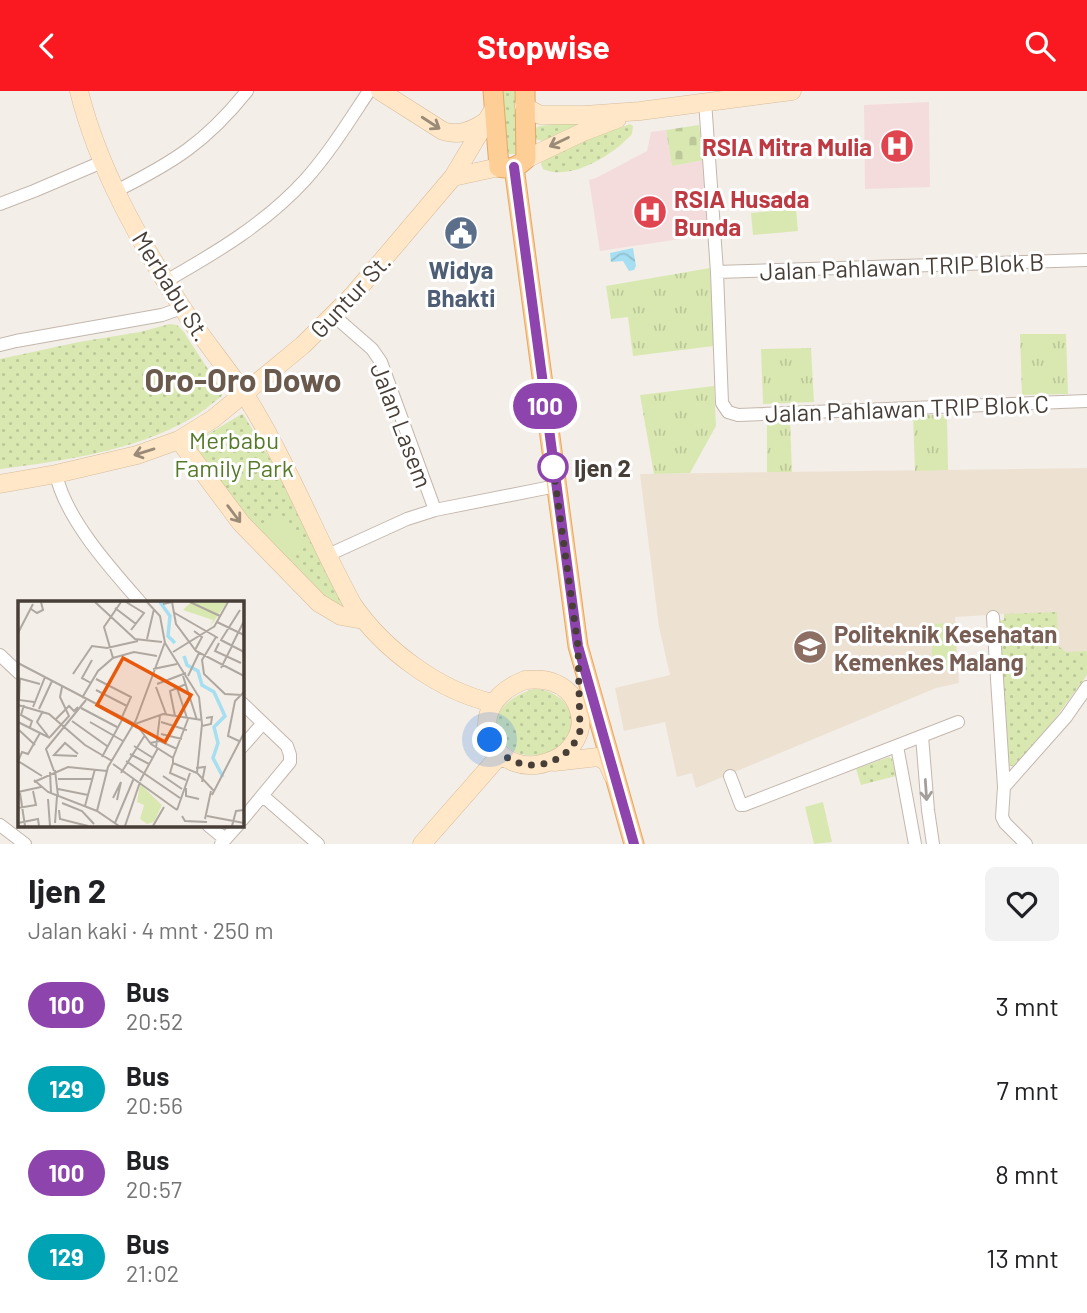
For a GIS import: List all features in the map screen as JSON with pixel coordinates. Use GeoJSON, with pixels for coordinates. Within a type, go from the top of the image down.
{"type":"FeatureCollection","features":[{"type":"Feature","properties":{"kind":"main road","name":"Merbabu St."},"geometry":{"type":"LineString","coordinates":[[79,91],[102,162],[116,191],[182,308],[244,394],[288,473],[343,587],[363,620],[400,654],[441,684],[466,696],[493,703]]}},
{"type":"Feature","properties":{"kind":"main road"},"geometry":{"type":"LineString","coordinates":[[380,91],[452,134],[467,132],[490,107],[513,164],[578,646],[580,731],[565,753],[545,764]]}},
{"type":"Feature","properties":{"kind":"main road"},"geometry":{"type":"LineString","coordinates":[[453,177],[513,164],[583,132],[679,98],[705,101],[792,91]]}},
{"type":"Feature","properties":{"kind":"main road"},"geometry":{"type":"LineString","coordinates":[[513,164],[525,99]]}},
{"type":"Feature","properties":{"kind":"main road"},"geometry":{"type":"LineString","coordinates":[[525,99],[540,115],[640,111]]}},
{"type":"Feature","properties":{"kind":"main road","name":"Guntur St."},"geometry":{"type":"LineString","coordinates":[[0,484],[56,474],[137,454],[179,440],[213,419],[303,345],[333,315],[453,177],[490,107]]}},
{"type":"Feature","properties":{"kind":"main road","name":"Merbabu St."},"geometry":{"type":"LineString","coordinates":[[179,440],[241,523],[319,603],[341,616],[363,620]]}},
{"type":"Feature","properties":{"kind":"main road"},"geometry":{"type":"LineString","coordinates":[[578,646],[634,844]]}},
{"type":"Feature","properties":{"kind":"main road"},"geometry":{"type":"LineString","coordinates":[[607,747],[565,688],[544,680],[525,680],[513,685],[493,703],[487,720],[490,740],[500,754],[519,764],[528,765],[598,757],[607,762],[618,789]]}},
{"type":"Feature","properties":{"kind":"main road"},"geometry":{"type":"LineString","coordinates":[[422,844],[500,754]]}},
{"type":"Feature","properties":{"kind":"street"},"geometry":{"type":"LineString","coordinates":[[116,191],[186,153],[211,133],[247,91]]}},
{"type":"Feature","properties":{"kind":"street"},"geometry":{"type":"LineString","coordinates":[[166,281],[246,233],[281,205],[321,162],[369,91]]}},
{"type":"Feature","properties":{"kind":"street"},"geometry":{"type":"LineString","coordinates":[[705,101],[717,272]]}},
{"type":"Feature","properties":{"kind":"street"},"geometry":{"type":"LineString","coordinates":[[0,204],[102,162]]}},
{"type":"Feature","properties":{"kind":"street","name":"Jalan Pahlawan TRIP Blok B"},"geometry":{"type":"LineString","coordinates":[[717,272],[1087,260]]}},
{"type":"Feature","properties":{"kind":"street","name":"Jalan Pahlawan TRIP Blok C"},"geometry":{"type":"LineString","coordinates":[[717,272],[722,403],[728,412],[738,415],[1087,401]]}},
{"type":"Feature","properties":{"kind":"street"},"geometry":{"type":"LineString","coordinates":[[0,345],[162,315],[182,308]]}},
{"type":"Feature","properties":{"kind":"street","name":"Jalan Lasem"},"geometry":{"type":"LineString","coordinates":[[333,315],[372,349],[381,362],[435,510]]}},
{"type":"Feature","properties":{"kind":"street"},"geometry":{"type":"LineString","coordinates":[[56,474],[58,485],[73,515],[115,573],[139,601]]}},
{"type":"Feature","properties":{"kind":"street"},"geometry":{"type":"LineString","coordinates":[[328,555],[408,519],[435,510],[556,486]]}},
{"type":"Feature","properties":{"kind":"street"},"geometry":{"type":"LineString","coordinates":[[993,617],[1004,787],[1002,817],[1026,844]]}},
{"type":"Feature","properties":{"kind":"street"},"geometry":{"type":"LineString","coordinates":[[0,655],[18,672]]}},
{"type":"Feature","properties":{"kind":"street"},"geometry":{"type":"LineString","coordinates":[[1004,787],[1066,717],[1087,687]]}},
{"type":"Feature","properties":{"kind":"street"},"geometry":{"type":"LineString","coordinates":[[243,704],[286,746],[290,755],[290,762],[243,819]]}},
{"type":"Feature","properties":{"kind":"street"},"geometry":{"type":"LineString","coordinates":[[730,776],[740,802],[744,805],[958,722]]}},
{"type":"Feature","properties":{"kind":"street"},"geometry":{"type":"LineString","coordinates":[[243,746],[263,723]]}},
{"type":"Feature","properties":{"kind":"street"},"geometry":{"type":"LineString","coordinates":[[922,736],[933,844]]}},
{"type":"Feature","properties":{"kind":"street"},"geometry":{"type":"LineString","coordinates":[[897,746],[915,844]]}},
{"type":"Feature","properties":{"kind":"street"},"geometry":{"type":"LineString","coordinates":[[263,796],[318,844]]}},
{"type":"Feature","properties":{"kind":"street"},"geometry":{"type":"LineString","coordinates":[[0,825],[25,844]]}},
{"type":"Feature","properties":{"kind":"street"},"geometry":{"type":"LineString","coordinates":[[210,827],[223,841],[236,827]]}},
{"type":"Feature","properties":{"kind":"shaded area","name":"RSIA Mitra Mulia"},"geometry":{"type":"Polygon","coordinates":[[[929,102],[930,187],[865,189],[864,105],[929,102]]]}},
{"type":"Feature","properties":{"kind":"shaded area","name":"RSIA Husada Bunda"},"geometry":{"type":"Polygon","coordinates":[[[666,130],[672,166],[704,160],[707,235],[600,251],[589,180],[647,151],[651,132],[666,130]]]}},
{"type":"Feature","properties":{"kind":"shaded area","name":"Politeknik Kesehatan Kemenkes Malang"},"geometry":{"type":"Polygon","coordinates":[[[1087,468],[1087,675],[1009,766],[998,621],[1004,620],[1004,614],[955,617],[959,683],[936,688],[696,788],[692,773],[677,777],[665,722],[624,731],[615,688],[670,675],[659,627],[640,474],[1087,468]]]}},
{"type":"Feature","properties":{"kind":"green space"},"geometry":{"type":"Polygon","coordinates":[[[498,91],[521,91],[517,154],[506,154],[498,91]]]}},
{"type":"Feature","properties":{"kind":"green space"},"geometry":{"type":"Polygon","coordinates":[[[612,117],[543,141],[534,139],[535,128],[540,126],[612,117]]]}},
{"type":"Feature","properties":{"kind":"green space"},"geometry":{"type":"Polygon","coordinates":[[[630,124],[633,126],[632,134],[614,150],[591,164],[566,172],[543,169],[543,158],[549,154],[630,124]]]}},
{"type":"Feature","properties":{"kind":"green space"},"geometry":{"type":"Polygon","coordinates":[[[699,125],[704,160],[672,166],[666,130],[699,125]]]}},
{"type":"Feature","properties":{"kind":"green space"},"geometry":{"type":"Polygon","coordinates":[[[796,209],[798,231],[753,235],[751,213],[796,209]]]}},
{"type":"Feature","properties":{"kind":"green space"},"geometry":{"type":"Polygon","coordinates":[[[710,268],[714,346],[633,356],[628,317],[611,319],[606,286],[710,268]]]}},
{"type":"Feature","properties":{"kind":"green space"},"geometry":{"type":"Polygon","coordinates":[[[170,324],[177,325],[183,331],[223,392],[221,397],[190,419],[122,447],[73,458],[0,469],[0,359],[170,324]]]}},
{"type":"Feature","properties":{"kind":"green space"},"geometry":{"type":"Polygon","coordinates":[[[1020,334],[1066,334],[1068,394],[1022,395],[1020,334]]]}},
{"type":"Feature","properties":{"kind":"green space"},"geometry":{"type":"Polygon","coordinates":[[[811,348],[814,402],[763,404],[761,349],[811,348]]]}},
{"type":"Feature","properties":{"kind":"green space"},"geometry":{"type":"Polygon","coordinates":[[[714,386],[716,426],[690,473],[654,474],[640,395],[714,386]]]}},
{"type":"Feature","properties":{"kind":"green space","name":"Merbabu Family Park"},"geometry":{"type":"Polygon","coordinates":[[[243,414],[275,467],[349,610],[337,609],[244,518],[195,449],[195,442],[243,414]]]}},
{"type":"Feature","properties":{"kind":"green space"},"geometry":{"type":"Polygon","coordinates":[[[913,415],[947,415],[948,470],[915,471],[913,415]]]}},
{"type":"Feature","properties":{"kind":"green space"},"geometry":{"type":"Polygon","coordinates":[[[790,420],[792,472],[767,472],[767,421],[790,420]]]}},
{"type":"Feature","properties":{"kind":"green space"},"geometry":{"type":"Polygon","coordinates":[[[280,513],[308,543],[291,558],[263,529],[280,513]]]}},
{"type":"Feature","properties":{"kind":"green space"},"geometry":{"type":"Polygon","coordinates":[[[1057,612],[1058,646],[1066,652],[1087,651],[1087,675],[1041,738],[1014,766],[1009,766],[1006,762],[998,621],[1004,620],[1004,614],[1057,612]]]}},
{"type":"Feature","properties":{"kind":"green space"},"geometry":{"type":"Polygon","coordinates":[[[954,623],[957,668],[933,669],[931,624],[954,623]]]}},
{"type":"Feature","properties":{"kind":"green space"},"geometry":{"type":"Polygon","coordinates":[[[534,689],[558,697],[565,703],[572,717],[572,726],[564,742],[558,748],[541,755],[515,752],[500,737],[496,728],[500,711],[515,697],[534,689]]]}},
{"type":"Feature","properties":{"kind":"green space"},"geometry":{"type":"Polygon","coordinates":[[[889,757],[892,759],[896,776],[861,785],[856,769],[889,757]]]}},
{"type":"Feature","properties":{"kind":"green space"},"geometry":{"type":"Polygon","coordinates":[[[823,802],[832,842],[814,844],[805,807],[823,802]]]}},
{"type":"Feature","properties":{"kind":"water"},"geometry":{"type":"Polygon","coordinates":[[[633,248],[636,266],[634,270],[629,271],[623,261],[611,262],[610,253],[633,248]]]}},
{"type":"Feature","properties":{"kind":"bus line","name":"100"},"geometry":{"type":"LineString","coordinates":[[514,167],[578,646],[634,844]]}},
{"type":"Feature","properties":{"kind":"place","name":"RSIA Mitra Mulia"},"geometry":{"type":"Point","coordinates":[897,146]}},
{"type":"Feature","properties":{"kind":"place","name":"RSIA Husada Bunda"},"geometry":{"type":"Point","coordinates":[650,212]}},
{"type":"Feature","properties":{"kind":"place","name":"Widya Bhakti"},"geometry":{"type":"Point","coordinates":[461,233]}},
{"type":"Feature","properties":{"kind":"place","name":"Ijen 2"},"geometry":{"type":"Point","coordinates":[553,467]}},
{"type":"Feature","properties":{"kind":"place","name":"Politeknik Kesehatan Kemenkes Malang"},"geometry":{"type":"Point","coordinates":[810,647]}},
{"type":"Feature","properties":{"kind":"district","name":"Oro-Oro Dowo"},"geometry":{"type":"Point","coordinates":[243,379]}},
{"type":"Feature","properties":{"kind":"route"},"geometry":{"type":"LineString","coordinates":[[490,740],[500,754],[509,760],[519,764],[537,765],[545,764],[565,753],[580,731],[578,646],[552,459],[553,467]]}}]}
